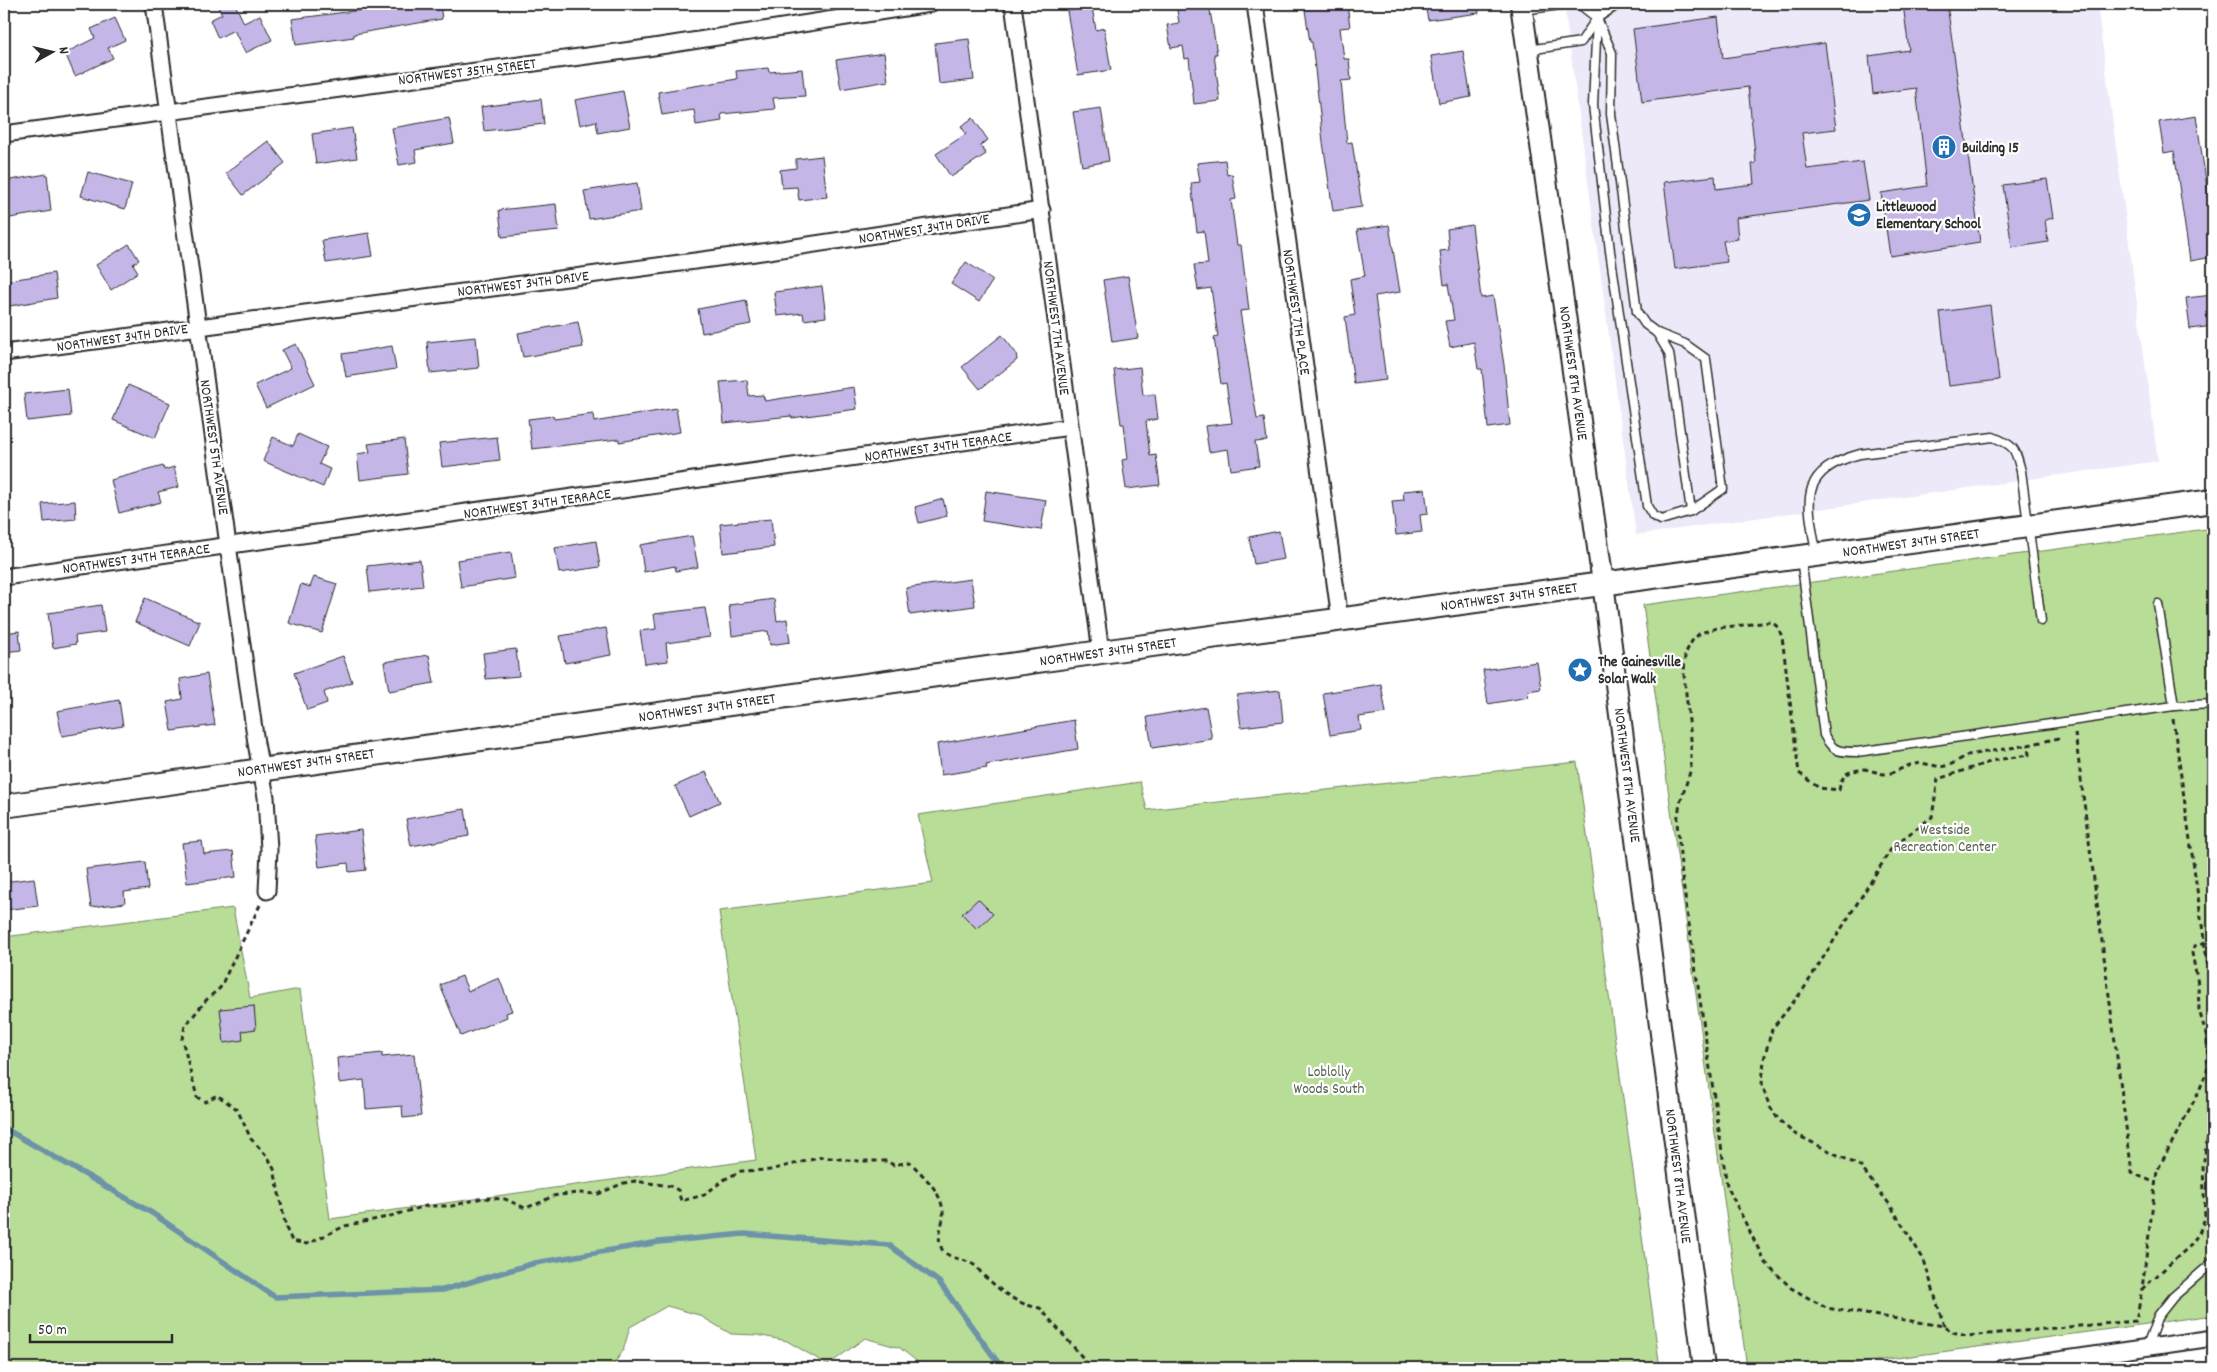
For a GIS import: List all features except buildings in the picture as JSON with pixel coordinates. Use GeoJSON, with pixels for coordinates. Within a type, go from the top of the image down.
{"type":"FeatureCollection","features":[{"type":"Feature","properties":{"kind":"main road","name":"NORTHWEST 34TH STREET"},"geometry":{"type":"LineString","coordinates":[[4,806],[260,768],[2213,501]]}},
{"type":"Feature","properties":{"kind":"street","name":"NORTHWEST 5TH AVENUE"},"geometry":{"type":"LineString","coordinates":[[154,4],[228,545],[260,768],[266,797],[269,850],[267,891]]}},
{"type":"Feature","properties":{"kind":"street","name":"NORTHWEST 35TH STREET"},"geometry":{"type":"LineString","coordinates":[[4,134],[647,48],[930,4]]}},
{"type":"Feature","properties":{"kind":"street","name":"NORTHWEST 7TH AVENUE"},"geometry":{"type":"LineString","coordinates":[[1013,4],[1101,652]]}},
{"type":"Feature","properties":{"kind":"street","name":"NORTHWEST 7TH PLACE"},"geometry":{"type":"LineString","coordinates":[[1255,4],[1340,619]]}},
{"type":"Feature","properties":{"kind":"street","name":"NORTHWEST 8TH AVENUE"},"geometry":{"type":"LineString","coordinates":[[1522,7],[1604,583],[1704,1368]]}},
{"type":"Feature","properties":{"kind":"street","name":"NORTHWEST 34TH DRIVE"},"geometry":{"type":"LineString","coordinates":[[4,353],[755,253],[1042,210]]}},
{"type":"Feature","properties":{"kind":"street","name":"NORTHWEST 34TH TERRACE"},"geometry":{"type":"LineString","coordinates":[[4,577],[1070,427]]}},
{"type":"Feature","properties":{"kind":"street"},"geometry":{"type":"LineString","coordinates":[[2002,1368],[2213,1338]]}},
{"type":"Feature","properties":{"kind":"lane"},"geometry":{"type":"LineString","coordinates":[[1522,7],[1568,4]]}},
{"type":"Feature","properties":{"kind":"lane"},"geometry":{"type":"LineString","coordinates":[[1579,4],[1598,18],[1612,52],[1611,114],[1637,312],[1645,324],[1657,333],[1685,344],[1706,359],[1724,489],[1691,511],[1661,520],[1654,516],[1647,506],[1610,251],[1594,104],[1598,18],[1596,4]]}},
{"type":"Feature","properties":{"kind":"lane"},"geometry":{"type":"LineString","coordinates":[[1528,50],[1581,42],[1598,18],[1619,4]]}},
{"type":"Feature","properties":{"kind":"lane"},"geometry":{"type":"LineString","coordinates":[[1657,333],[1669,353],[1691,511]]}},
{"type":"Feature","properties":{"kind":"lane"},"geometry":{"type":"LineString","coordinates":[[2041,621],[2021,471],[2016,450],[2006,442],[1993,437],[1977,437],[1860,454],[1844,458],[1815,479],[1809,493],[1808,502],[1808,555],[1824,735],[1830,746],[1842,752],[1858,752],[2174,706],[2213,704]]}},
{"type":"Feature","properties":{"kind":"lane"},"geometry":{"type":"LineString","coordinates":[[2158,604],[2174,706]]}},
{"type":"Feature","properties":{"kind":"lane"},"geometry":{"type":"LineString","coordinates":[[2147,1347],[2158,1316],[2173,1297],[2213,1262]]}},
{"type":"Feature","properties":{"kind":"path"},"geometry":{"type":"LineString","coordinates":[[2085,732],[2028,745],[1968,755],[1950,765],[1941,767],[1921,763],[1883,774],[1865,769],[1853,771],[1846,774],[1840,781],[1839,790],[1819,788],[1799,773],[1782,637],[1778,627],[1771,622],[1717,628],[1700,633],[1692,640],[1685,654],[1684,675],[1691,739],[1691,769],[1680,803],[1677,822],[1682,876],[1727,1186],[1765,1262],[1791,1288],[1826,1308],[1944,1326],[1953,1332],[1966,1336],[2136,1321],[2142,1289],[2157,1171],[2199,1091],[2208,1068]]}},
{"type":"Feature","properties":{"kind":"path"},"geometry":{"type":"LineString","coordinates":[[2163,720],[2181,718]]}},
{"type":"Feature","properties":{"kind":"path"},"geometry":{"type":"LineString","coordinates":[[2173,719],[2213,1003]]}},
{"type":"Feature","properties":{"kind":"path"},"geometry":{"type":"LineString","coordinates":[[2075,734],[2132,1173],[2156,1183]]}},
{"type":"Feature","properties":{"kind":"path"},"geometry":{"type":"LineString","coordinates":[[1944,1326],[1924,1260],[1890,1205],[1860,1166],[1793,1133],[1778,1119],[1769,1104],[1762,1084],[1764,1059],[1772,1029],[1803,990],[1893,846],[1932,817],[1938,779],[1996,760],[2029,755],[2028,745]]}},
{"type":"Feature","properties":{"kind":"path"},"geometry":{"type":"LineString","coordinates":[[267,891],[220,988],[185,1026],[182,1039],[197,1097],[205,1102],[217,1096],[238,1109],[251,1139],[268,1157],[274,1169],[286,1228],[292,1240],[307,1244],[360,1221],[387,1217],[426,1206],[452,1206],[482,1198],[505,1199],[526,1208],[552,1196],[577,1193],[598,1194],[635,1180],[670,1186],[678,1190],[680,1201],[704,1195],[741,1171],[770,1170],[822,1157],[858,1161],[888,1161],[893,1165],[910,1162],[930,1183],[940,1200],[943,1213],[939,1231],[941,1247],[947,1254],[974,1265],[1000,1288],[1006,1296],[1026,1306],[1040,1308],[1083,1358],[1089,1368]]}},
{"type":"Feature","properties":{"kind":"path"},"geometry":{"type":"LineString","coordinates":[[2142,1289],[2190,1246],[2199,1233],[2205,1218],[2203,1166],[2212,1112],[2207,1037],[2199,1010],[2198,984],[2192,952],[2194,946],[2204,942]]}},
{"type":"Feature","properties":{"kind":"shaded area","name":"Littlewood Elementary School"},"geometry":{"type":"Polygon","coordinates":[[[1564,4],[2097,4],[2158,461],[1636,535],[1564,4]]]}},
{"type":"Feature","properties":{"kind":"green space","name":"Westside Recreation Center"},"geometry":{"type":"Polygon","coordinates":[[[2213,528],[2213,1315],[1823,1368],[1747,1368],[1643,605],[2213,528]]]}},
{"type":"Feature","properties":{"kind":"green space","name":"Loblolly Woods South"},"geometry":{"type":"Polygon","coordinates":[[[1577,762],[1660,1368],[925,1368],[900,1348],[865,1338],[828,1365],[787,1341],[757,1335],[731,1334],[699,1315],[667,1306],[630,1327],[623,1351],[611,1368],[4,1368],[4,937],[233,908],[250,998],[300,989],[330,1219],[756,1160],[719,911],[933,883],[918,815],[1140,782],[1147,810],[1577,762]]]}},
{"type":"Feature","properties":{"kind":"waterway"},"geometry":{"type":"LineString","coordinates":[[4,1128],[152,1213],[275,1297],[443,1290],[535,1263],[659,1242],[744,1234],[889,1245],[939,1282],[1002,1368]]}},
{"type":"Feature","properties":{"kind":"place","name":"Building 15"},"geometry":{"type":"Point","coordinates":[1944,147]}},
{"type":"Feature","properties":{"kind":"place","name":"Littlewood Elementary School"},"geometry":{"type":"Point","coordinates":[1859,215]}},
{"type":"Feature","properties":{"kind":"place","name":"The Gainesville Solar Walk"},"geometry":{"type":"Point","coordinates":[1580,670]}}]}
